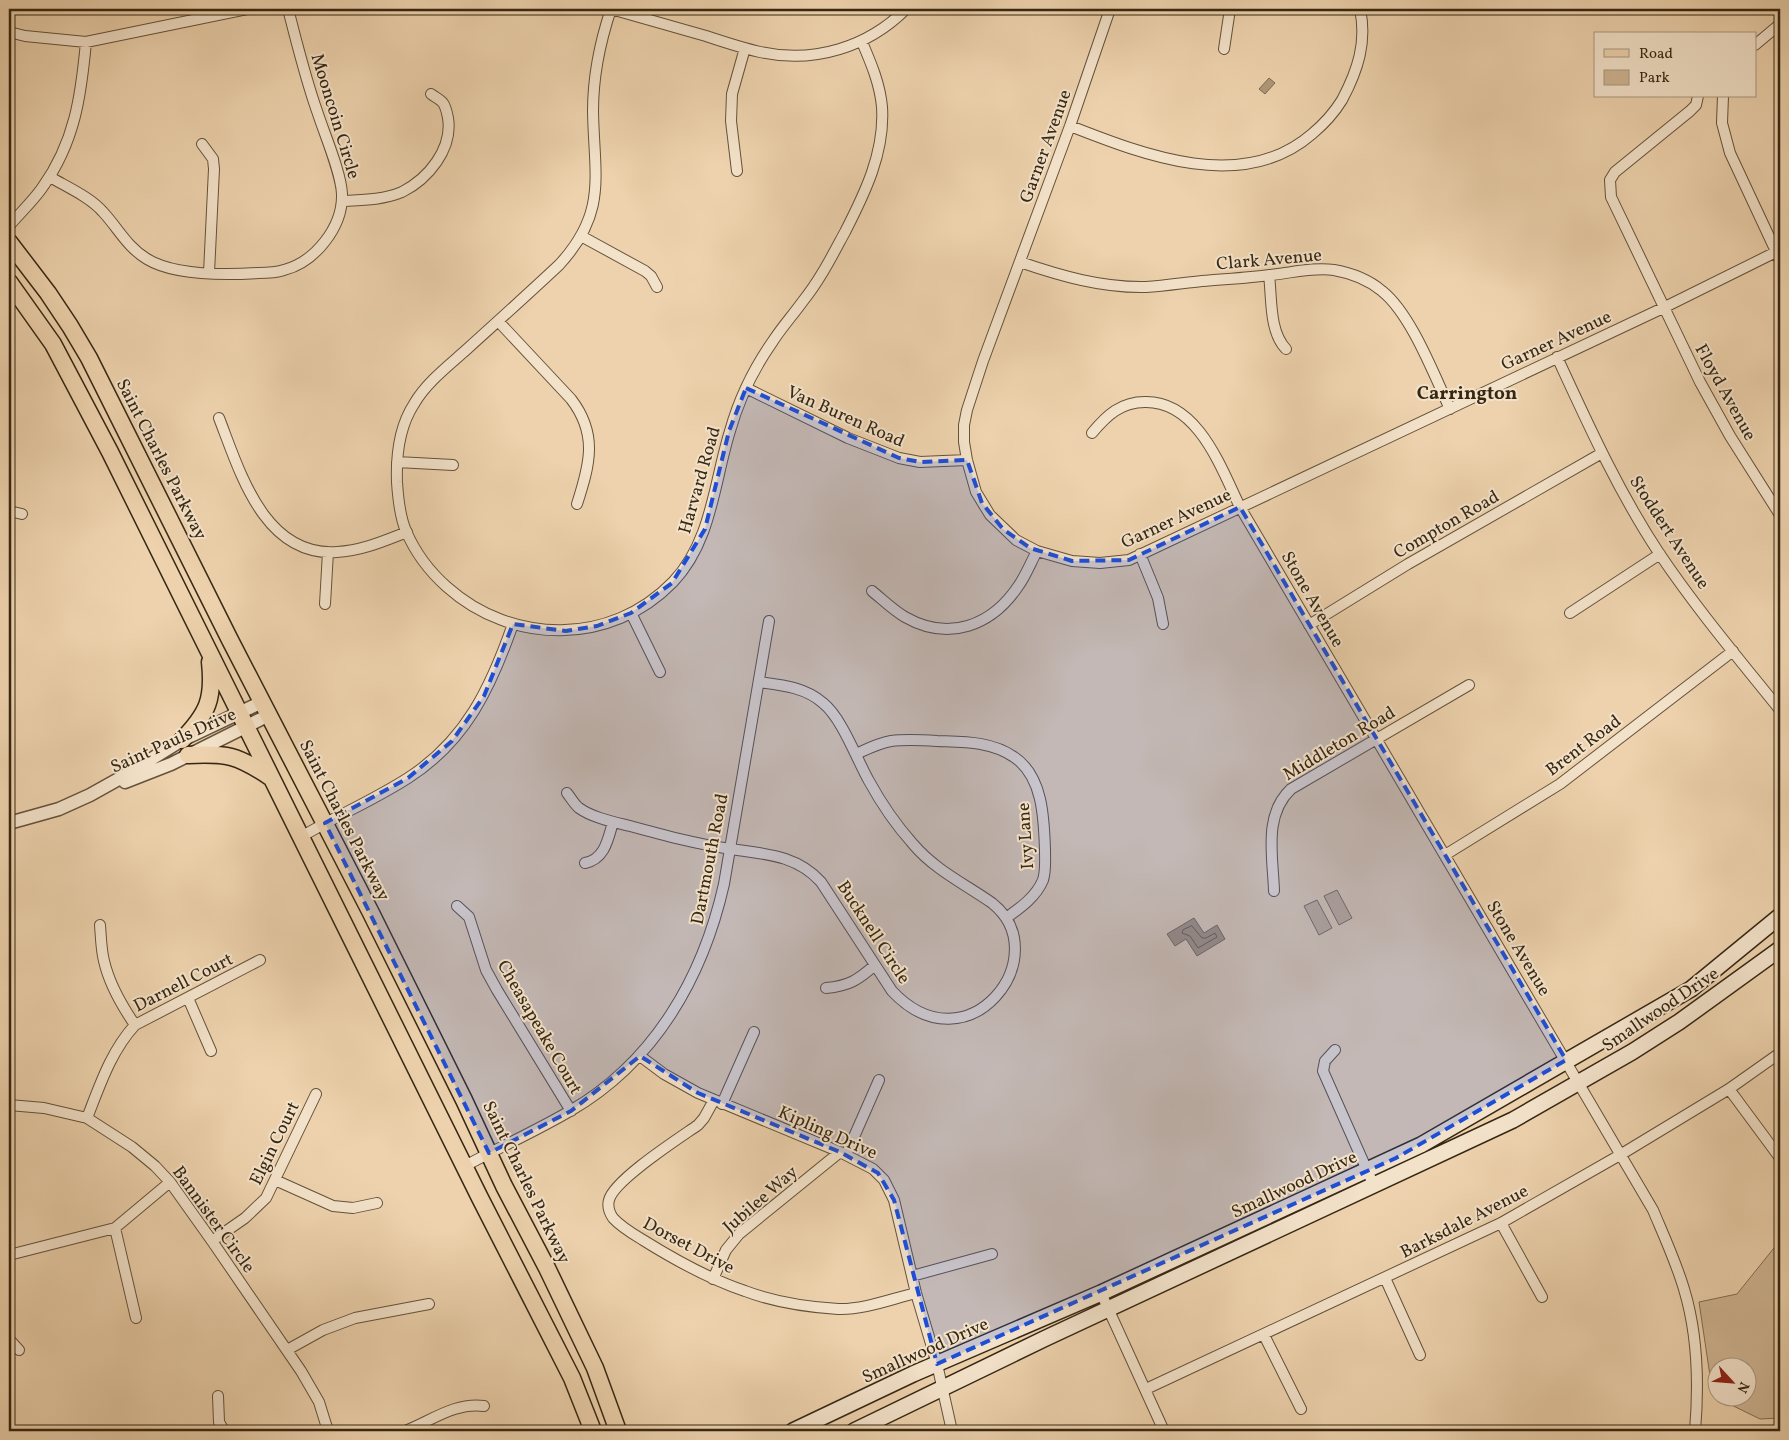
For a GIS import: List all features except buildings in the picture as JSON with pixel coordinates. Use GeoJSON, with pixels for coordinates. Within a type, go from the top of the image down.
{"type":"FeatureCollection","features":[{"type":"Feature","properties":{"kind":"main road","name":"Saint Charles Parkway"},"geometry":{"type":"LineString","coordinates":[[9,242],[48,293],[89,358],[265,709],[325,823],[504,1186],[547,1268],[595,1368],[618,1428]]}},
{"type":"Feature","properties":{"kind":"main road"},"geometry":{"type":"LineString","coordinates":[[9,282],[53,344],[76,386],[572,1378],[593,1431]]}},
{"type":"Feature","properties":{"kind":"main road"},"geometry":{"type":"LineString","coordinates":[[182,740],[197,724],[209,700],[212,679],[209,652]]}},
{"type":"Feature","properties":{"kind":"main road"},"geometry":{"type":"LineString","coordinates":[[188,756],[215,754],[230,756],[246,762],[272,778]]}},
{"type":"Feature","properties":{"kind":"main road","name":"Smallwood Drive"},"geometry":{"type":"LineString","coordinates":[[793,1431],[937,1364],[1368,1171],[1449,1130],[1691,988],[1780,916]]}},
{"type":"Feature","properties":{"kind":"main road","name":"Smallwood Drive"},"geometry":{"type":"LineString","coordinates":[[854,1431],[1513,1120],[1632,1052],[1679,1022],[1780,949]]}},
{"type":"Feature","properties":{"kind":"street"},"geometry":{"type":"LineString","coordinates":[[9,32],[25,36],[86,42],[227,11],[247,9]]}},
{"type":"Feature","properties":{"kind":"street","name":"Mooncoin Circle"},"geometry":{"type":"LineString","coordinates":[[50,177],[100,208],[128,244],[146,259],[174,269],[209,273],[274,272],[292,267],[308,257],[322,244],[334,226],[342,201],[342,193],[339,178],[304,74],[288,9]]}},
{"type":"Feature","properties":{"kind":"street"},"geometry":{"type":"LineString","coordinates":[[611,9],[745,48],[778,55],[808,56],[840,50],[862,42],[883,29],[906,9]]}},
{"type":"Feature","properties":{"kind":"street","name":"Harvard Road"},"geometry":{"type":"LineString","coordinates":[[611,9],[599,49],[594,89],[596,186],[591,213],[581,236],[559,266],[444,370],[414,404],[400,438],[397,462],[399,497],[407,532],[430,570],[458,596],[476,609],[496,619],[513,624],[550,630],[583,629],[597,626],[631,613],[672,583],[698,545],[710,510],[730,431],[746,388],[770,344],[804,301],[831,258],[869,182],[875,164],[881,141],[882,108],[873,67],[862,42]]}},
{"type":"Feature","properties":{"kind":"street","name":"Garner Avenue"},"geometry":{"type":"LineString","coordinates":[[1110,9],[1070,126],[983,361],[964,425],[967,460],[976,492],[990,515],[1016,540],[1037,551],[1084,563],[1129,560],[1779,254]]}},
{"type":"Feature","properties":{"kind":"street"},"geometry":{"type":"LineString","coordinates":[[1224,49],[1230,9]]}},
{"type":"Feature","properties":{"kind":"street"},"geometry":{"type":"LineString","coordinates":[[1070,126],[1140,152],[1172,160],[1224,165],[1250,164],[1270,159],[1290,150],[1305,140],[1324,124],[1338,107],[1351,84],[1359,64],[1362,49],[1363,22],[1360,9]]}},
{"type":"Feature","properties":{"kind":"street"},"geometry":{"type":"LineString","coordinates":[[1756,44],[1780,24]]}},
{"type":"Feature","properties":{"kind":"street"},"geometry":{"type":"LineString","coordinates":[[9,226],[50,177],[66,146],[78,109],[86,42]]}},
{"type":"Feature","properties":{"kind":"street"},"geometry":{"type":"LineString","coordinates":[[736,171],[731,100],[735,78],[745,48]]}},
{"type":"Feature","properties":{"kind":"street"},"geometry":{"type":"LineString","coordinates":[[342,201],[375,199],[393,195],[411,186],[431,170],[448,136],[448,121],[443,103],[431,94]]}},
{"type":"Feature","properties":{"kind":"street","name":"Floyd Avenue"},"geometry":{"type":"LineString","coordinates":[[1698,98],[1696,105],[1690,111],[1614,172],[1610,180],[1611,197],[1700,382],[1730,436],[1780,515]]}},
{"type":"Feature","properties":{"kind":"street"},"geometry":{"type":"LineString","coordinates":[[1723,98],[1722,123],[1730,154],[1779,254]]}},
{"type":"Feature","properties":{"kind":"street"},"geometry":{"type":"LineString","coordinates":[[202,144],[213,159],[214,168],[209,273]]}},
{"type":"Feature","properties":{"kind":"street"},"geometry":{"type":"LineString","coordinates":[[581,236],[645,271],[651,276],[657,287]]}},
{"type":"Feature","properties":{"kind":"street","name":"Clark Avenue"},"geometry":{"type":"LineString","coordinates":[[1020,262],[1078,280],[1121,286],[1146,287],[1312,269],[1332,270],[1358,277],[1383,292],[1395,303],[1407,320],[1450,409]]}},
{"type":"Feature","properties":{"kind":"street"},"geometry":{"type":"LineString","coordinates":[[1269,275],[1275,328],[1281,343],[1286,349]]}},
{"type":"Feature","properties":{"kind":"street"},"geometry":{"type":"LineString","coordinates":[[498,321],[571,399],[579,409],[586,424],[589,453],[582,490],[577,504]]}},
{"type":"Feature","properties":{"kind":"street","name":"Stoddert Avenue"},"geometry":{"type":"LineString","coordinates":[[1557,357],[1602,454],[1660,554],[1780,710]]}},
{"type":"Feature","properties":{"kind":"street","name":"Van Buren Road"},"geometry":{"type":"LineString","coordinates":[[746,388],[848,438],[898,458],[920,462],[967,460]]}},
{"type":"Feature","properties":{"kind":"street","name":"Stone Avenue"},"geometry":{"type":"LineString","coordinates":[[1092,434],[1110,413],[1125,405],[1150,402],[1174,409],[1183,414],[1200,434],[1216,460],[1240,507],[1653,1210],[1684,1289],[1689,1310],[1696,1356],[1697,1383],[1694,1431]]}},
{"type":"Feature","properties":{"kind":"street"},"geometry":{"type":"LineString","coordinates":[[219,418],[237,467],[259,508],[272,526],[283,536],[303,548],[328,552],[358,549],[407,532]]}},
{"type":"Feature","properties":{"kind":"street","name":"Compton Road"},"geometry":{"type":"LineString","coordinates":[[1309,625],[1422,556],[1602,454]]}},
{"type":"Feature","properties":{"kind":"street"},"geometry":{"type":"LineString","coordinates":[[397,462],[453,465]]}},
{"type":"Feature","properties":{"kind":"street"},"geometry":{"type":"LineString","coordinates":[[9,512],[22,514]]}},
{"type":"Feature","properties":{"kind":"street"},"geometry":{"type":"LineString","coordinates":[[872,591],[896,611],[919,624],[939,629],[961,628],[983,620],[1002,606],[1019,584],[1037,551]]}},
{"type":"Feature","properties":{"kind":"street"},"geometry":{"type":"LineString","coordinates":[[325,604],[328,552]]}},
{"type":"Feature","properties":{"kind":"street"},"geometry":{"type":"LineString","coordinates":[[1140,554],[1158,598],[1163,624]]}},
{"type":"Feature","properties":{"kind":"street"},"geometry":{"type":"LineString","coordinates":[[1570,613],[1660,554]]}},
{"type":"Feature","properties":{"kind":"street"},"geometry":{"type":"LineString","coordinates":[[631,613],[660,672]]}},
{"type":"Feature","properties":{"kind":"street","name":"Dartmouth Road"},"geometry":{"type":"LineString","coordinates":[[465,1166],[571,1111],[612,1081],[640,1056],[664,1026],[680,1001],[702,958],[720,905],[769,621]]}},
{"type":"Feature","properties":{"kind":"street"},"geometry":{"type":"LineString","coordinates":[[301,837],[408,778],[441,753],[463,728],[484,696],[513,624]]}},
{"type":"Feature","properties":{"kind":"street","name":"Brent Road"},"geometry":{"type":"LineString","coordinates":[[1445,855],[1560,784],[1733,651]]}},
{"type":"Feature","properties":{"kind":"street","name":"Bucknell Circle"},"geometry":{"type":"LineString","coordinates":[[567,794],[580,809],[613,822],[729,849],[781,857],[798,864],[814,874],[833,898],[892,991],[902,1003],[913,1010],[934,1019],[946,1020],[971,1014],[989,1003],[1002,988],[1011,972],[1014,952],[1014,940],[1006,918],[1000,909],[937,868],[913,844],[893,818],[869,781],[834,714],[824,704],[808,693],[798,689],[785,685],[759,682]]}},
{"type":"Feature","properties":{"kind":"street","name":"Middleton Road"},"geometry":{"type":"LineString","coordinates":[[1274,891],[1273,820],[1284,795],[1377,738],[1470,685]]}},
{"type":"Feature","properties":{"kind":"street","name":"Saint Pauls Drive"},"geometry":{"type":"LineString","coordinates":[[9,823],[59,809],[188,756],[243,720],[265,709]]}},
{"type":"Feature","properties":{"kind":"street","name":"Saint Pauls Drive"},"geometry":{"type":"LineString","coordinates":[[90,795],[182,740],[243,720]]}},
{"type":"Feature","properties":{"kind":"street","name":"Ivy Lane"},"geometry":{"type":"LineString","coordinates":[[856,754],[890,741],[968,743],[1000,749],[1021,763],[1032,778],[1042,808],[1045,835],[1045,872],[1043,880],[1034,895],[1006,918]]}},
{"type":"Feature","properties":{"kind":"street"},"geometry":{"type":"LineString","coordinates":[[586,863],[595,861],[599,856],[613,822]]}},
{"type":"Feature","properties":{"kind":"street","name":"Cheasapeake Court"},"geometry":{"type":"LineString","coordinates":[[457,906],[469,917],[486,970],[497,990],[571,1111]]}},
{"type":"Feature","properties":{"kind":"street"},"geometry":{"type":"LineString","coordinates":[[100,925],[103,959],[106,970],[125,1010],[135,1025]]}},
{"type":"Feature","properties":{"kind":"street","name":"Darnell Court"},"geometry":{"type":"LineString","coordinates":[[87,1118],[112,1056],[135,1025],[260,960]]}},
{"type":"Feature","properties":{"kind":"street"},"geometry":{"type":"LineString","coordinates":[[826,988],[850,984],[875,965]]}},
{"type":"Feature","properties":{"kind":"street"},"geometry":{"type":"LineString","coordinates":[[188,998],[211,1051]]}},
{"type":"Feature","properties":{"kind":"street"},"geometry":{"type":"LineString","coordinates":[[718,1102],[754,1032]]}},
{"type":"Feature","properties":{"kind":"street"},"geometry":{"type":"LineString","coordinates":[[1336,1050],[1324,1061],[1323,1072],[1374,1186]]}},
{"type":"Feature","properties":{"kind":"street","name":"Barksdale Avenue"},"geometry":{"type":"LineString","coordinates":[[1146,1389],[1500,1223],[1620,1155],[1729,1089],[1780,1052]]}},
{"type":"Feature","properties":{"kind":"street","name":"Kipling Drive"},"geometry":{"type":"LineString","coordinates":[[640,1056],[664,1074],[718,1102],[843,1153],[873,1169],[884,1180],[894,1200],[916,1293],[937,1364],[952,1431]]}},
{"type":"Feature","properties":{"kind":"street"},"geometry":{"type":"LineString","coordinates":[[843,1153],[879,1080]]}},
{"type":"Feature","properties":{"kind":"street"},"geometry":{"type":"LineString","coordinates":[[1729,1089],[1780,1158]]}},
{"type":"Feature","properties":{"kind":"street","name":"Elgin Court"},"geometry":{"type":"LineString","coordinates":[[212,1241],[256,1208],[266,1198],[316,1094]]}},
{"type":"Feature","properties":{"kind":"street","name":"Dorset Drive"},"geometry":{"type":"LineString","coordinates":[[718,1102],[698,1125],[615,1188],[610,1196],[608,1207],[614,1219],[626,1229],[689,1268],[745,1292],[769,1298],[794,1304],[838,1308],[861,1306],[916,1293]]}},
{"type":"Feature","properties":{"kind":"street","name":"Bannister Circle"},"geometry":{"type":"LineString","coordinates":[[9,1105],[44,1108],[87,1118],[144,1156],[170,1182],[312,1387],[328,1431]]}},
{"type":"Feature","properties":{"kind":"street","name":"Jubilee Way"},"geometry":{"type":"LineString","coordinates":[[713,1279],[726,1250],[739,1234],[843,1153]]}},
{"type":"Feature","properties":{"kind":"street"},"geometry":{"type":"LineString","coordinates":[[275,1180],[333,1206],[353,1208],[377,1203]]}},
{"type":"Feature","properties":{"kind":"street"},"geometry":{"type":"LineString","coordinates":[[9,1255],[115,1228],[170,1182]]}},
{"type":"Feature","properties":{"kind":"street"},"geometry":{"type":"LineString","coordinates":[[1500,1223],[1542,1297]]}},
{"type":"Feature","properties":{"kind":"street"},"geometry":{"type":"LineString","coordinates":[[115,1228],[136,1318]]}},
{"type":"Feature","properties":{"kind":"street"},"geometry":{"type":"LineString","coordinates":[[912,1276],[992,1254]]}},
{"type":"Feature","properties":{"kind":"street"},"geometry":{"type":"LineString","coordinates":[[1385,1278],[1420,1355]]}},
{"type":"Feature","properties":{"kind":"street"},"geometry":{"type":"LineString","coordinates":[[1101,1292],[1164,1431]]}},
{"type":"Feature","properties":{"kind":"street"},"geometry":{"type":"LineString","coordinates":[[287,1350],[323,1330],[355,1318],[429,1304]]}},
{"type":"Feature","properties":{"kind":"street"},"geometry":{"type":"LineString","coordinates":[[1264,1334],[1301,1409]]}},
{"type":"Feature","properties":{"kind":"street"},"geometry":{"type":"LineString","coordinates":[[9,1339],[19,1350]]}},
{"type":"Feature","properties":{"kind":"street"},"geometry":{"type":"LineString","coordinates":[[218,1396],[220,1422],[224,1431]]}},
{"type":"Feature","properties":{"kind":"street"},"geometry":{"type":"LineString","coordinates":[[405,1431],[453,1409],[475,1405],[484,1406]]}},
{"type":"Feature","properties":{"kind":"highlighted area"},"geometry":{"type":"Polygon","coordinates":[[[746,388],[899,458],[920,462],[967,460],[982,503],[1003,529],[1030,548],[1072,561],[1129,560],[1240,507],[1566,1060],[1396,1158],[937,1364],[894,1200],[878,1173],[840,1152],[698,1093],[640,1056],[571,1111],[489,1153],[325,823],[408,778],[452,741],[484,696],[513,624],[566,631],[597,626],[631,613],[672,583],[705,529],[729,431],[746,388]]]}},
{"type":"Feature","properties":{"kind":"green space"},"geometry":{"type":"Polygon","coordinates":[[[1337,890],[1352,918],[1339,925],[1324,896],[1337,890]]]}},
{"type":"Feature","properties":{"kind":"green space"},"geometry":{"type":"Polygon","coordinates":[[[1317,900],[1332,928],[1319,935],[1304,906],[1317,900]]]}},
{"type":"Feature","properties":{"kind":"green space"},"geometry":{"type":"Polygon","coordinates":[[[1778,1243],[1780,1244],[1780,1418],[1760,1419],[1737,1408],[1756,1408],[1756,1358],[1707,1358],[1699,1302],[1737,1294],[1778,1243]]]}},
{"type":"Feature","properties":{"kind":"water"},"geometry":{"type":"Polygon","coordinates":[[[1269,78],[1275,83],[1265,94],[1259,89],[1269,78]]]}},
{"type":"Feature","properties":{"kind":"water"},"geometry":{"type":"Polygon","coordinates":[[[1194,918],[1204,933],[1217,925],[1225,939],[1197,956],[1186,939],[1175,946],[1167,934],[1194,918]]]}},
{"type":"Feature","properties":{"kind":"district","name":"Carrington"},"geometry":{"type":"Point","coordinates":[1467,392]}}]}
